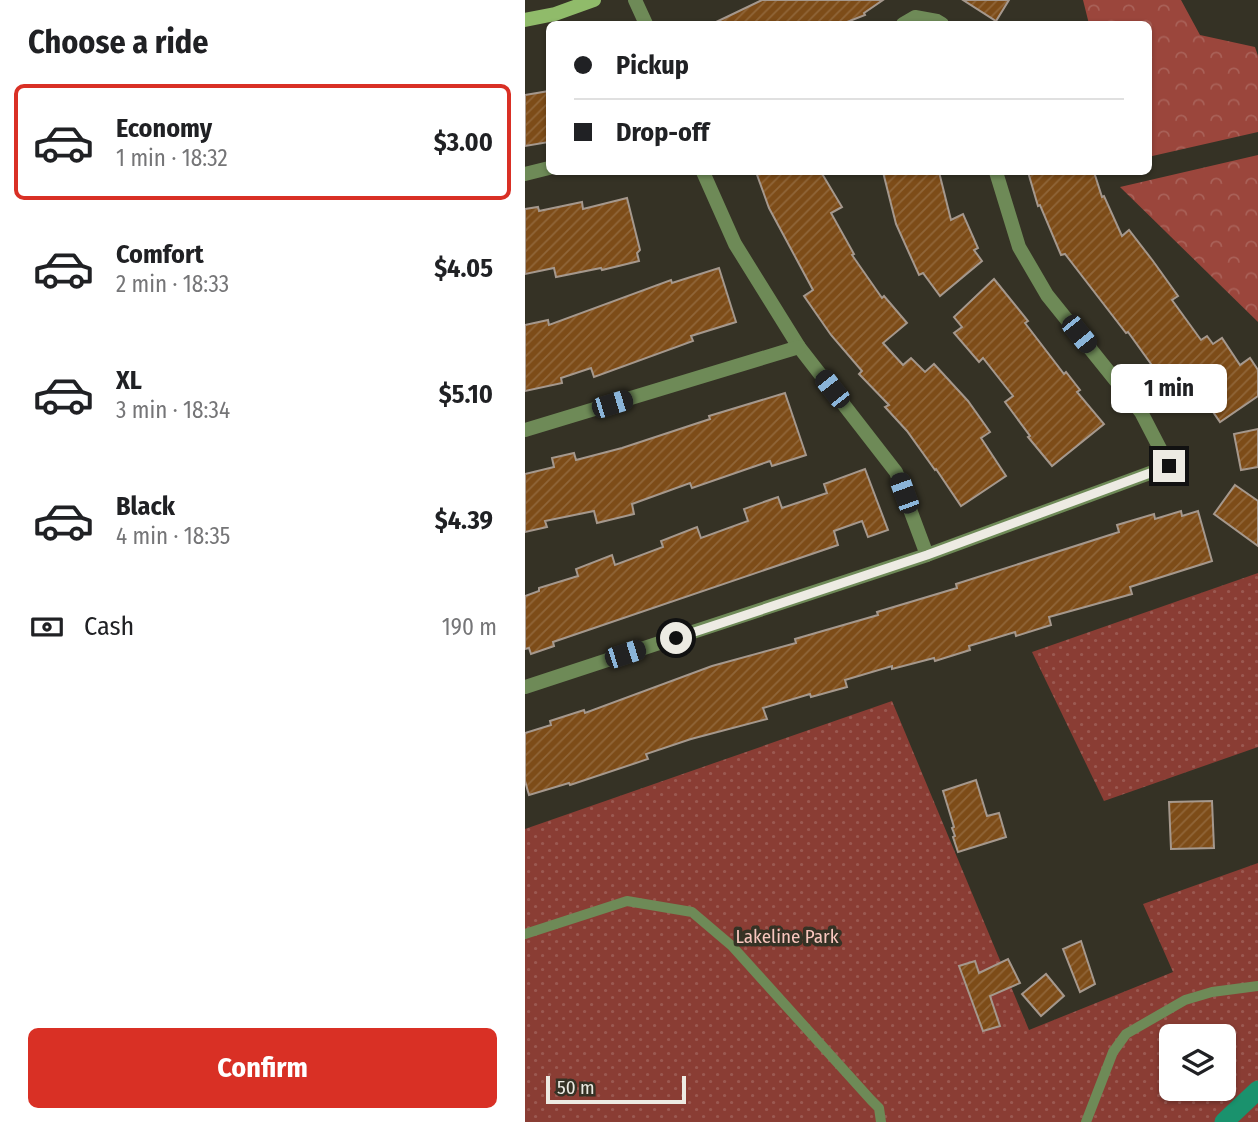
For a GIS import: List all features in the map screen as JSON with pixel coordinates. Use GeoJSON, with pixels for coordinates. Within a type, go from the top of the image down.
{"type":"FeatureCollection","features":[{"type":"Feature","properties":{"kind":"street"},"geometry":{"type":"LineString","coordinates":[[525,20],[555,14],[594,0]]}},
{"type":"Feature","properties":{"kind":"street"},"geometry":{"type":"LineString","coordinates":[[635,0],[645,21]]}},
{"type":"Feature","properties":{"kind":"street"},"geometry":{"type":"LineString","coordinates":[[908,21],[915,17],[938,21]]}},
{"type":"Feature","properties":{"kind":"street"},"geometry":{"type":"LineString","coordinates":[[525,174],[546,170]]}},
{"type":"Feature","properties":{"kind":"street"},"geometry":{"type":"LineString","coordinates":[[704,175],[735,244],[799,347],[897,472],[927,555]]}},
{"type":"Feature","properties":{"kind":"street"},"geometry":{"type":"LineString","coordinates":[[525,687],[927,555],[1169,466],[1141,412],[1047,295],[1019,247],[997,175]]}},
{"type":"Feature","properties":{"kind":"street"},"geometry":{"type":"LineString","coordinates":[[525,430],[799,347]]}},
{"type":"Feature","properties":{"kind":"lane"},"geometry":{"type":"LineString","coordinates":[[525,934],[627,901],[692,912],[731,946],[879,1108],[880,1122]]}},
{"type":"Feature","properties":{"kind":"lane"},"geometry":{"type":"LineString","coordinates":[[1086,1122],[1113,1052],[1126,1034],[1185,1000],[1212,992],[1258,986]]}},
{"type":"Feature","properties":{"kind":"green space"},"geometry":{"type":"Polygon","coordinates":[[[1083,0],[1181,0],[1200,35],[1255,47],[1258,56],[1258,132],[1152,156],[1152,21],[1088,21],[1083,0]]]}},
{"type":"Feature","properties":{"kind":"green space"},"geometry":{"type":"Polygon","coordinates":[[[1258,155],[1258,322],[1120,187],[1258,155]]]}},
{"type":"Feature","properties":{"kind":"green space"},"geometry":{"type":"Polygon","coordinates":[[[1258,573],[1258,747],[1104,801],[1032,652],[1258,573]]]}},
{"type":"Feature","properties":{"kind":"green space","name":"Lakeline Park"},"geometry":{"type":"Polygon","coordinates":[[[892,701],[1029,1030],[1173,972],[1143,904],[1258,863],[1258,1122],[525,1122],[525,829],[892,701]]]}},
{"type":"Feature","properties":{"kind":"building"},"geometry":{"type":"Polygon","coordinates":[[[762,0],[883,0],[864,13],[865,15],[850,21],[718,21],[762,0]]]}},
{"type":"Feature","properties":{"kind":"building"},"geometry":{"type":"Polygon","coordinates":[[[963,0],[1009,0],[996,21],[963,0]]]}},
{"type":"Feature","properties":{"kind":"building"},"geometry":{"type":"Polygon","coordinates":[[[546,92],[546,142],[525,146],[525,95],[546,92]]]}},
{"type":"Feature","properties":{"kind":"building"},"geometry":{"type":"Polygon","coordinates":[[[757,175],[823,175],[842,207],[831,213],[854,254],[852,255],[882,298],[884,296],[907,323],[883,343],[903,365],[911,358],[925,372],[934,364],[968,401],[990,432],[981,438],[1006,476],[961,506],[907,431],[885,407],[889,405],[859,374],[862,371],[831,335],[804,296],[813,290],[769,208],[757,175]]]}},
{"type":"Feature","properties":{"kind":"building"},"geometry":{"type":"Polygon","coordinates":[[[884,175],[940,175],[951,220],[963,214],[978,248],[974,250],[982,261],[940,296],[923,273],[919,275],[896,224],[884,175]]]}},
{"type":"Feature","properties":{"kind":"building"},"geometry":{"type":"Polygon","coordinates":[[[1029,175],[1095,175],[1102,197],[1104,196],[1122,236],[1129,230],[1153,261],[1178,296],[1172,300],[1201,340],[1207,336],[1213,344],[1222,338],[1240,365],[1250,358],[1258,370],[1258,396],[1220,422],[1196,387],[1177,400],[1128,332],[1126,333],[1065,254],[1061,255],[1040,205],[1038,206],[1029,175]]]}},
{"type":"Feature","properties":{"kind":"building"},"geometry":{"type":"Polygon","coordinates":[[[627,198],[640,250],[637,253],[639,261],[556,277],[554,268],[525,274],[525,209],[538,207],[539,211],[582,202],[583,209],[627,198]]]}},
{"type":"Feature","properties":{"kind":"building"},"geometry":{"type":"Polygon","coordinates":[[[719,268],[736,322],[691,336],[693,341],[594,377],[591,368],[561,378],[562,383],[525,391],[525,325],[548,320],[549,325],[671,280],[672,283],[719,268]]]}},
{"type":"Feature","properties":{"kind":"building"},"geometry":{"type":"Polygon","coordinates":[[[994,279],[1028,321],[1025,323],[1064,374],[1066,372],[1080,390],[1077,392],[1104,424],[1052,466],[1028,437],[1030,436],[1005,402],[1013,396],[983,358],[979,362],[954,333],[962,327],[954,317],[994,279]]]}},
{"type":"Feature","properties":{"kind":"building"},"geometry":{"type":"Polygon","coordinates":[[[785,393],[806,455],[772,466],[770,461],[692,488],[690,483],[632,504],[634,514],[597,523],[594,511],[545,521],[547,527],[525,532],[525,474],[554,467],[552,458],[574,453],[576,460],[622,448],[710,419],[709,416],[785,393]]]}},
{"type":"Feature","properties":{"kind":"building"},"geometry":{"type":"Polygon","coordinates":[[[1258,429],[1258,467],[1241,470],[1234,434],[1258,429]]]}},
{"type":"Feature","properties":{"kind":"building"},"geometry":{"type":"Polygon","coordinates":[[[865,469],[888,530],[868,537],[862,521],[834,531],[838,545],[553,642],[554,646],[531,654],[529,648],[525,649],[525,596],[539,591],[539,588],[578,576],[576,569],[612,555],[615,565],[663,547],[661,541],[697,527],[701,538],[748,521],[744,509],[778,497],[782,508],[827,493],[824,484],[865,469]]]}},
{"type":"Feature","properties":{"kind":"building"},"geometry":{"type":"Polygon","coordinates":[[[1235,485],[1258,501],[1258,546],[1214,514],[1235,485]]]}},
{"type":"Feature","properties":{"kind":"building"},"geometry":{"type":"Polygon","coordinates":[[[1181,511],[1182,516],[1198,511],[1212,561],[1130,587],[1132,594],[1049,617],[1051,625],[1016,636],[1015,632],[969,646],[970,650],[935,661],[934,658],[892,669],[892,666],[845,680],[847,687],[811,697],[810,694],[763,708],[767,719],[691,739],[646,754],[648,759],[570,785],[569,783],[529,795],[525,781],[525,733],[551,725],[550,721],[584,710],[585,713],[712,666],[796,643],[795,639],[878,615],[877,612],[957,588],[956,584],[1119,532],[1117,525],[1154,514],[1155,519],[1181,511]]]}},
{"type":"Feature","properties":{"kind":"building"},"geometry":{"type":"Polygon","coordinates":[[[976,780],[987,816],[999,813],[1006,837],[958,852],[943,791],[976,780]]]}},
{"type":"Feature","properties":{"kind":"building"},"geometry":{"type":"Polygon","coordinates":[[[1212,801],[1214,848],[1171,849],[1169,802],[1212,801]]]}},
{"type":"Feature","properties":{"kind":"building"},"geometry":{"type":"Polygon","coordinates":[[[1081,941],[1095,984],[1080,992],[1063,949],[1081,941]]]}},
{"type":"Feature","properties":{"kind":"building"},"geometry":{"type":"Polygon","coordinates":[[[1008,959],[1020,983],[990,996],[1000,1026],[983,1031],[959,966],[975,961],[979,973],[1008,959]]]}},
{"type":"Feature","properties":{"kind":"building"},"geometry":{"type":"Polygon","coordinates":[[[1046,974],[1064,996],[1041,1016],[1022,994],[1046,974]]]}},
{"type":"Feature","properties":{"kind":"waterway"},"geometry":{"type":"LineString","coordinates":[[1224,1122],[1258,1090]]}},
{"type":"Feature","properties":{"kind":"route"},"geometry":{"type":"LineString","coordinates":[[676,638],[927,555],[1169,466]]}}]}
